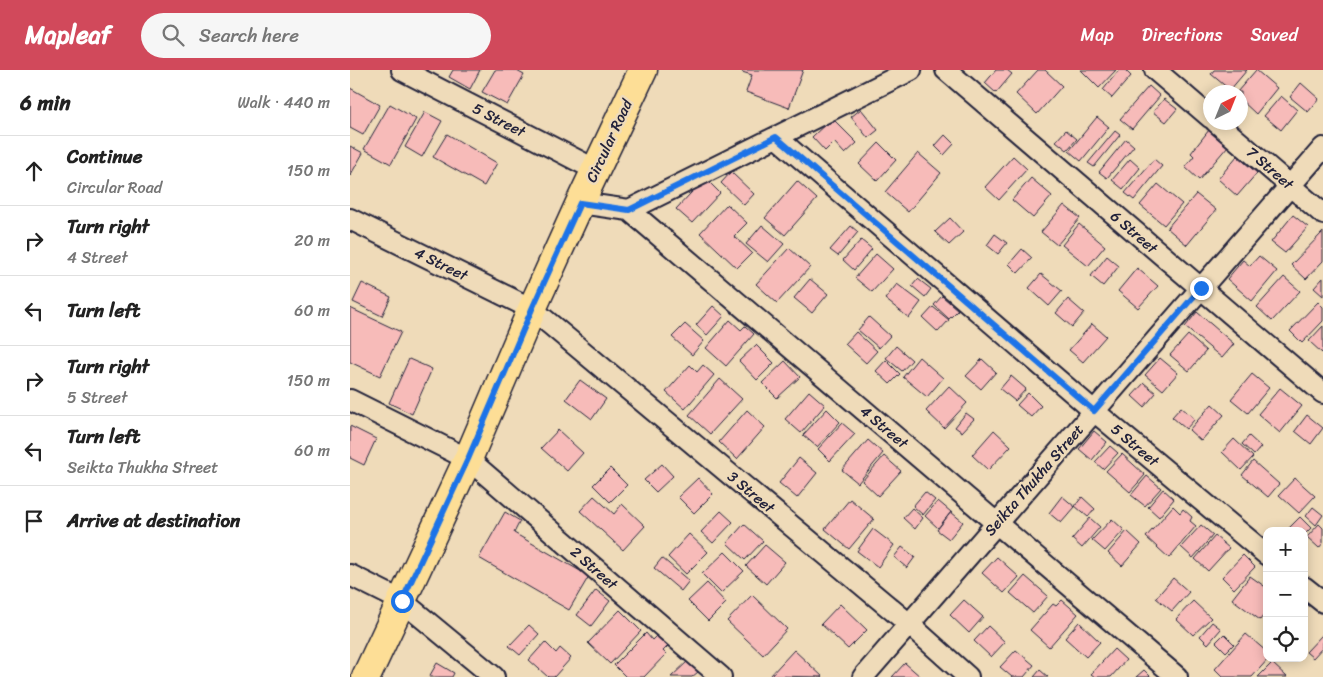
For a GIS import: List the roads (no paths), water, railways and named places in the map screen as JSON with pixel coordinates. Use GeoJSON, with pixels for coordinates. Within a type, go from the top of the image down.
{"type":"FeatureCollection","features":[{"type":"Feature","properties":{"kind":"main road","name":"Circular Road"},"geometry":{"type":"LineString","coordinates":[[366,677],[468,459],[532,309],[643,70]]}},
{"type":"Feature","properties":{"kind":"street","name":"5 Street"},"geometry":{"type":"LineString","coordinates":[[402,70],[596,170]]}},
{"type":"Feature","properties":{"kind":"street"},"geometry":{"type":"LineString","coordinates":[[580,203],[629,210],[912,70]]}},
{"type":"Feature","properties":{"kind":"street","name":"6 Street"},"geometry":{"type":"LineString","coordinates":[[946,70],[1323,394]]}},
{"type":"Feature","properties":{"kind":"street"},"geometry":{"type":"LineString","coordinates":[[1155,70],[1203,112]]}},
{"type":"Feature","properties":{"kind":"street","name":"7 Street"},"geometry":{"type":"LineString","coordinates":[[1225,130],[1323,214]]}},
{"type":"Feature","properties":{"kind":"street","name":"5 Street"},"geometry":{"type":"LineString","coordinates":[[776,137],[1094,411],[1263,552]]}},
{"type":"Feature","properties":{"kind":"street","name":"Seikta Thukha Street"},"geometry":{"type":"LineString","coordinates":[[864,677],[1323,148]]}},
{"type":"Feature","properties":{"kind":"street","name":"4 Street"},"geometry":{"type":"LineString","coordinates":[[629,210],[1177,677]]}},
{"type":"Feature","properties":{"kind":"street","name":"4 Street"},"geometry":{"type":"LineString","coordinates":[[350,219],[532,309]]}},
{"type":"Feature","properties":{"kind":"street","name":"3 Street"},"geometry":{"type":"LineString","coordinates":[[532,309],[909,624],[968,677]]}},
{"type":"Feature","properties":{"kind":"street"},"geometry":{"type":"LineString","coordinates":[[350,400],[468,459]]}},
{"type":"Feature","properties":{"kind":"street","name":"2 Street"},"geometry":{"type":"LineString","coordinates":[[468,459],[721,677]]}},
{"type":"Feature","properties":{"kind":"street"},"geometry":{"type":"LineString","coordinates":[[350,575],[402,601],[494,677]]}},
{"type":"Feature","properties":{"kind":"street"},"geometry":{"type":"LineString","coordinates":[[1308,590],[1323,602]]}}]}
